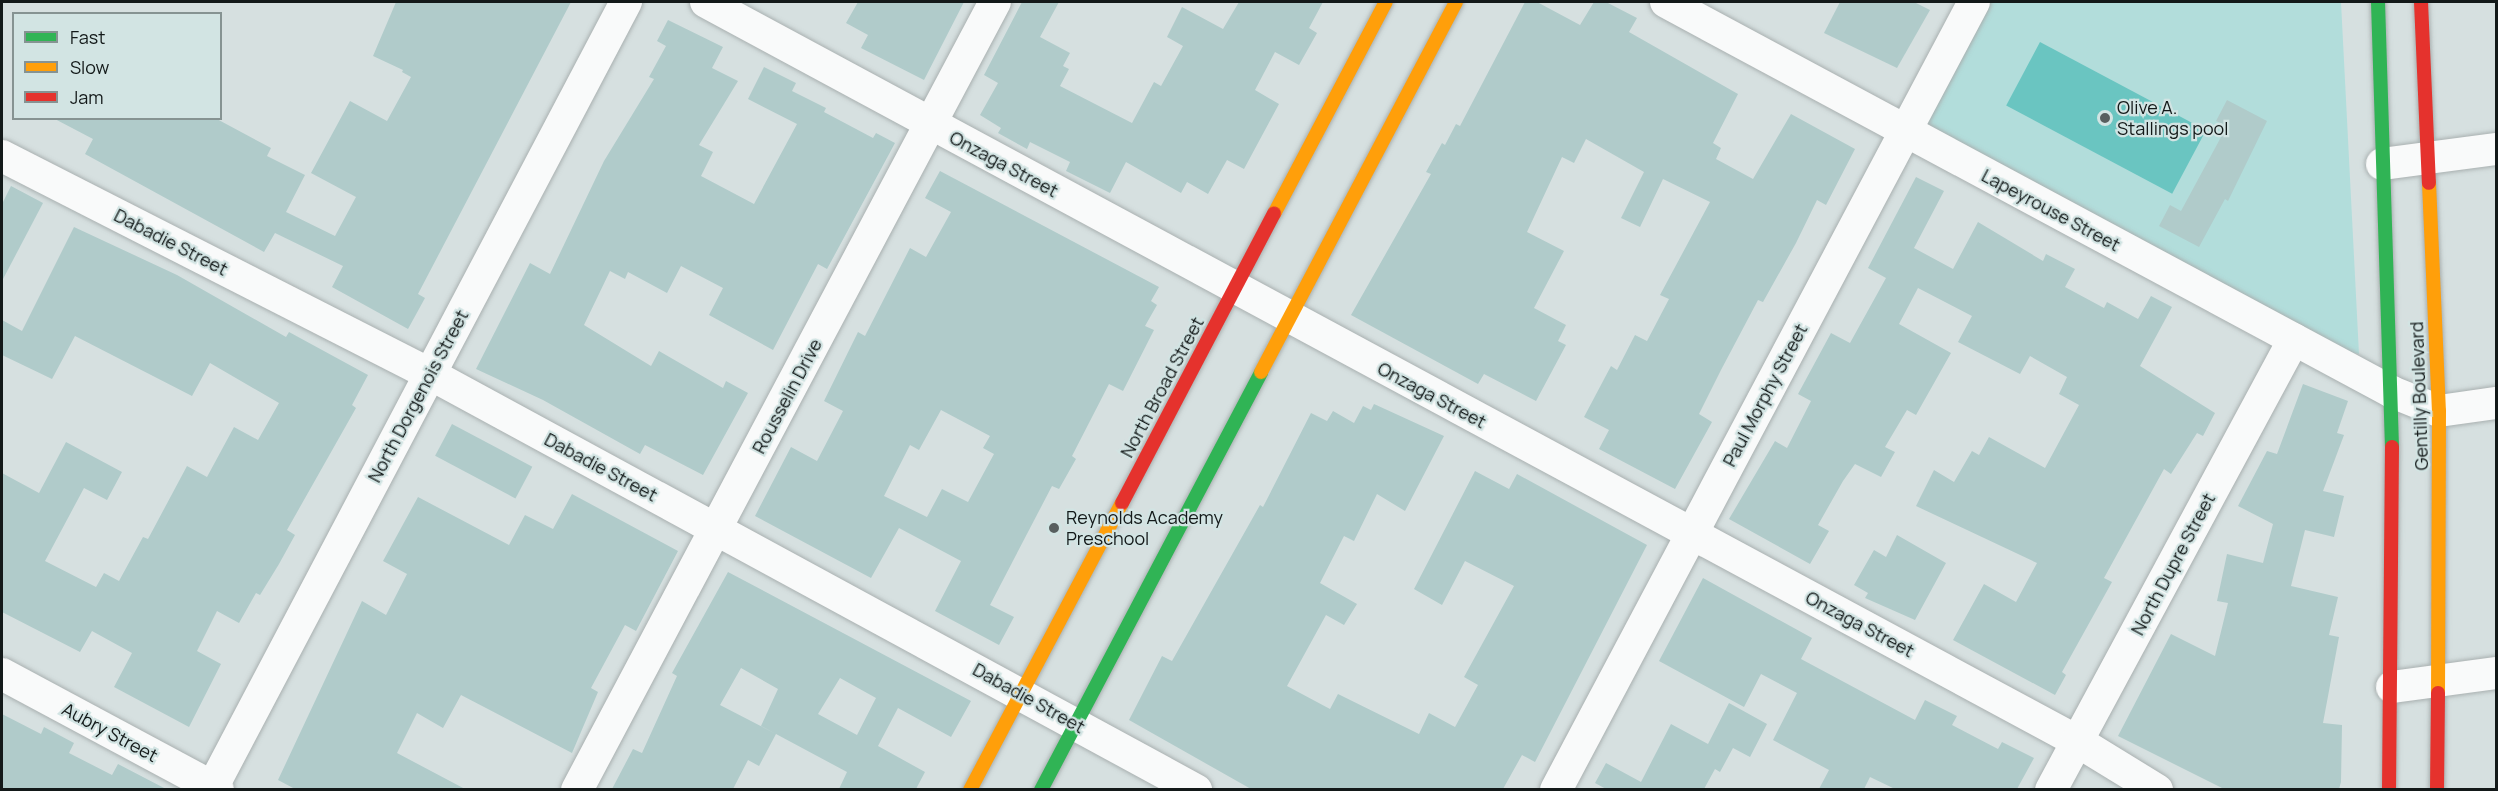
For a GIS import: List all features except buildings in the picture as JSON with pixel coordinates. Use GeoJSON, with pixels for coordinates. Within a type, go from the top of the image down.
{"type":"FeatureCollection","features":[{"type":"Feature","properties":{"kind":"main road","name":"North Broad Street"},"geometry":{"type":"LineString","coordinates":[[970,789],[1386,2]]}},
{"type":"Feature","properties":{"kind":"main road"},"geometry":{"type":"LineString","coordinates":[[1041,789],[1456,2]]}},
{"type":"Feature","properties":{"kind":"main road","name":"Gentilly Boulevard"},"geometry":{"type":"LineString","coordinates":[[2378,2],[2382,164],[2392,392],[2392,687],[2389,789]]}},
{"type":"Feature","properties":{"kind":"main road","name":"Gentilly Boulevard"},"geometry":{"type":"LineString","coordinates":[[2421,2],[2426,159],[2439,411],[2438,789]]}},
{"type":"Feature","properties":{"kind":"street","name":"North Dorgenois Street"},"geometry":{"type":"LineString","coordinates":[[214,788],[626,2]]}},
{"type":"Feature","properties":{"kind":"street","name":"Onzaga Street"},"geometry":{"type":"LineString","coordinates":[[706,2],[930,125],[1237,285],[1289,318],[2078,741],[2157,789]]}},
{"type":"Feature","properties":{"kind":"street","name":"Rousselin Drive"},"geometry":{"type":"LineString","coordinates":[[578,789],[996,2]]}},
{"type":"Feature","properties":{"kind":"street","name":"Lapeyrouse Street"},"geometry":{"type":"LineString","coordinates":[[1666,2],[1906,133],[2392,392],[2439,411]]}},
{"type":"Feature","properties":{"kind":"street","name":"Paul Morphy Street"},"geometry":{"type":"LineString","coordinates":[[1556,789],[1974,2]]}},
{"type":"Feature","properties":{"kind":"street"},"geometry":{"type":"LineString","coordinates":[[2382,164],[2496,150]]}},
{"type":"Feature","properties":{"kind":"street","name":"Dabadie Street"},"geometry":{"type":"LineString","coordinates":[[2,156],[430,374],[1196,789]]}},
{"type":"Feature","properties":{"kind":"street","name":"North Dupre Street"},"geometry":{"type":"LineString","coordinates":[[2051,789],[2294,339]]}},
{"type":"Feature","properties":{"kind":"street"},"geometry":{"type":"LineString","coordinates":[[2439,411],[2496,403]]}},
{"type":"Feature","properties":{"kind":"street"},"geometry":{"type":"LineString","coordinates":[[2392,687],[2496,673]]}},
{"type":"Feature","properties":{"kind":"street","name":"Aubry Street"},"geometry":{"type":"LineString","coordinates":[[2,674],[214,788]]}},
{"type":"Feature","properties":{"kind":"shaded area"},"geometry":{"type":"Polygon","coordinates":[[[1974,2],[2341,2],[2359,354],[2294,339],[1906,133],[1974,2]]]}},
{"type":"Feature","properties":{"kind":"water","name":"Olive A. Stallings pool"},"geometry":{"type":"Polygon","coordinates":[[[2040,42],[2206,130],[2172,194],[2006,106],[2040,42]]]}},
{"type":"Feature","properties":{"kind":"traffic: fast"},"geometry":{"type":"LineString","coordinates":[[2378,2],[2392,447]]}},
{"type":"Feature","properties":{"kind":"traffic: fast"},"geometry":{"type":"LineString","coordinates":[[1041,790],[1261,372]]}},
{"type":"Feature","properties":{"kind":"traffic: slow"},"geometry":{"type":"LineString","coordinates":[[1274,214],[1386,2]]}},
{"type":"Feature","properties":{"kind":"traffic: slow"},"geometry":{"type":"LineString","coordinates":[[1261,372],[1456,2]]}},
{"type":"Feature","properties":{"kind":"traffic: slow"},"geometry":{"type":"LineString","coordinates":[[2429,183],[2439,411],[2438,693]]}},
{"type":"Feature","properties":{"kind":"traffic: slow"},"geometry":{"type":"LineString","coordinates":[[970,790],[1122,503]]}},
{"type":"Feature","properties":{"kind":"traffic: jam"},"geometry":{"type":"LineString","coordinates":[[2421,2],[2429,183]]}},
{"type":"Feature","properties":{"kind":"traffic: jam"},"geometry":{"type":"LineString","coordinates":[[1122,503],[1274,214]]}},
{"type":"Feature","properties":{"kind":"traffic: jam"},"geometry":{"type":"LineString","coordinates":[[2389,790],[2392,447]]}},
{"type":"Feature","properties":{"kind":"traffic: jam"},"geometry":{"type":"LineString","coordinates":[[2437,790],[2438,693]]}},
{"type":"Feature","properties":{"kind":"place","name":"Olive A. Stallings pool"},"geometry":{"type":"Point","coordinates":[2105,118]}},
{"type":"Feature","properties":{"kind":"place","name":"Reynolds Academy Preschool"},"geometry":{"type":"Point","coordinates":[1054,528]}}]}
